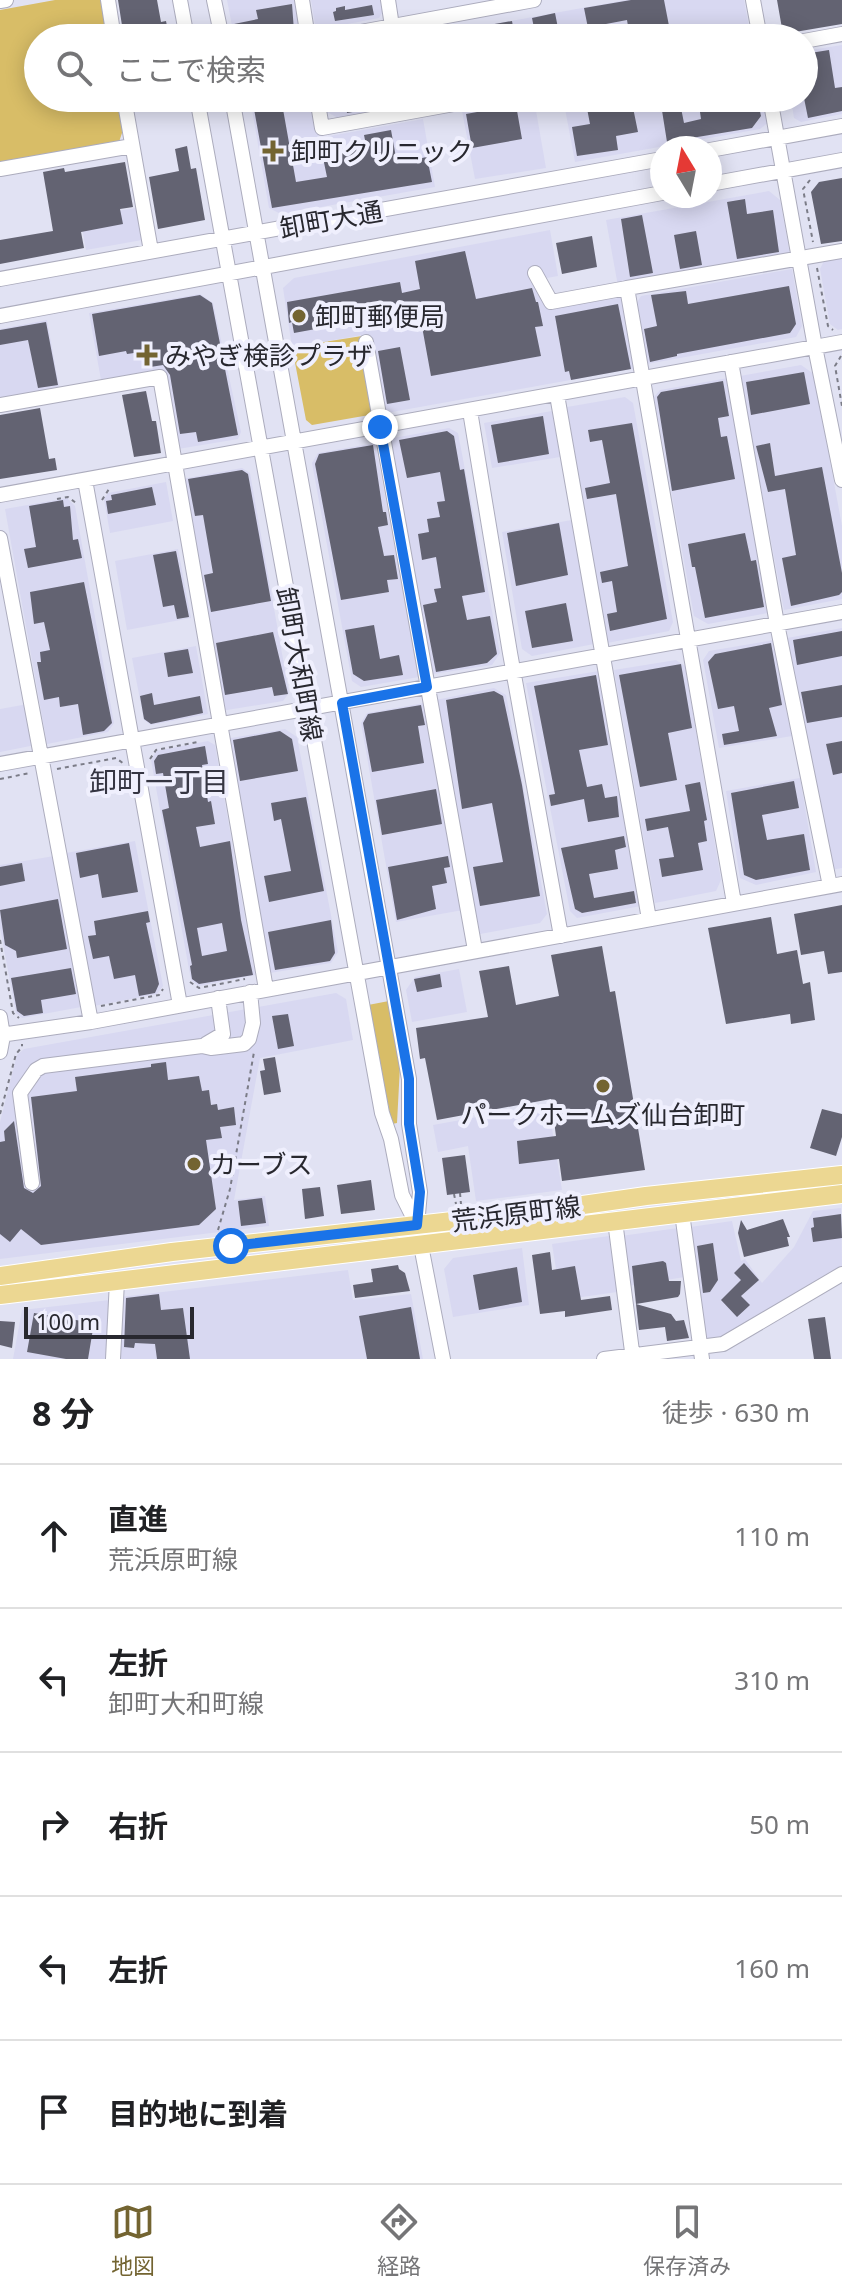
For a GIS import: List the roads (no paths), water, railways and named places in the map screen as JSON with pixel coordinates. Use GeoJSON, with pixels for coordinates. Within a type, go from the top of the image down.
{"type":"FeatureCollection","features":[{"type":"Feature","properties":{"kind":"main road","name":"荒浜原町線"},"geometry":{"type":"LineString","coordinates":[[0,1276],[172,1252],[842,1175]]}},
{"type":"Feature","properties":{"kind":"main road","name":"荒浜原町線"},"geometry":{"type":"LineString","coordinates":[[0,1295],[842,1194]]}},
{"type":"Feature","properties":{"kind":"street"},"geometry":{"type":"LineString","coordinates":[[0,1],[6,0]]}},
{"type":"Feature","properties":{"kind":"street"},"geometry":{"type":"LineString","coordinates":[[108,0],[112,24]]}},
{"type":"Feature","properties":{"kind":"street"},"geometry":{"type":"LineString","coordinates":[[180,0],[184,24]]}},
{"type":"Feature","properties":{"kind":"street"},"geometry":{"type":"LineString","coordinates":[[214,0],[219,24]]}},
{"type":"Feature","properties":{"kind":"street"},"geometry":{"type":"LineString","coordinates":[[302,0],[306,24]]}},
{"type":"Feature","properties":{"kind":"street"},"geometry":{"type":"LineString","coordinates":[[388,0],[392,24]]}},
{"type":"Feature","properties":{"kind":"street"},"geometry":{"type":"LineString","coordinates":[[401,24],[486,4],[534,0]]}},
{"type":"Feature","properties":{"kind":"street"},"geometry":{"type":"LineString","coordinates":[[753,0],[757,24]]}},
{"type":"Feature","properties":{"kind":"street"},"geometry":{"type":"LineString","coordinates":[[818,38],[842,34]]}},
{"type":"Feature","properties":{"kind":"street"},"geometry":{"type":"LineString","coordinates":[[126,112],[151,251]]}},
{"type":"Feature","properties":{"kind":"street","name":"卸町大和町線"},"geometry":{"type":"LineString","coordinates":[[200,112],[382,1113],[391,1139],[402,1195],[417,1225],[443,1359]]}},
{"type":"Feature","properties":{"kind":"street","name":"卸町大和町線"},"geometry":{"type":"LineString","coordinates":[[234,112],[409,1079],[409,1124],[420,1192],[417,1225]]}},
{"type":"Feature","properties":{"kind":"street"},"geometry":{"type":"LineString","coordinates":[[319,112],[322,128],[410,112]]}},
{"type":"Feature","properties":{"kind":"street"},"geometry":{"type":"LineString","coordinates":[[772,112],[842,480]]}},
{"type":"Feature","properties":{"kind":"street"},"geometry":{"type":"LineString","coordinates":[[722,148],[842,126]]}},
{"type":"Feature","properties":{"kind":"street"},"geometry":{"type":"LineString","coordinates":[[0,169],[132,146]]}},
{"type":"Feature","properties":{"kind":"street"},"geometry":{"type":"LineString","coordinates":[[722,182],[842,160]]}},
{"type":"Feature","properties":{"kind":"street","name":"卸町大通"},"geometry":{"type":"LineString","coordinates":[[0,279],[650,161]]}},
{"type":"Feature","properties":{"kind":"street"},"geometry":{"type":"LineString","coordinates":[[0,316],[650,195]]}},
{"type":"Feature","properties":{"kind":"street"},"geometry":{"type":"LineString","coordinates":[[535,273],[551,302],[842,251]]}},
{"type":"Feature","properties":{"kind":"street"},"geometry":{"type":"LineString","coordinates":[[627,288],[734,903]]}},
{"type":"Feature","properties":{"kind":"street"},"geometry":{"type":"LineString","coordinates":[[366,342],[475,950]]}},
{"type":"Feature","properties":{"kind":"street"},"geometry":{"type":"LineString","coordinates":[[0,495],[842,342]]}},
{"type":"Feature","properties":{"kind":"street"},"geometry":{"type":"LineString","coordinates":[[2,1036],[250,992],[262,983],[356,972],[836,885],[777,624],[731,362]]}},
{"type":"Feature","properties":{"kind":"street"},"geometry":{"type":"LineString","coordinates":[[0,405],[160,377],[262,983]]}},
{"type":"Feature","properties":{"kind":"street"},"geometry":{"type":"LineString","coordinates":[[557,395],[649,919]]}},
{"type":"Feature","properties":{"kind":"street"},"geometry":{"type":"LineString","coordinates":[[470,411],[561,936]]}},
{"type":"Feature","properties":{"kind":"street"},"geometry":{"type":"LineString","coordinates":[[85,480],[180,1005]]}},
{"type":"Feature","properties":{"kind":"street"},"geometry":{"type":"LineString","coordinates":[[0,538],[91,1022]]}},
{"type":"Feature","properties":{"kind":"street"},"geometry":{"type":"LineString","coordinates":[[0,764],[842,612]]}},
{"type":"Feature","properties":{"kind":"street"},"geometry":{"type":"LineString","coordinates":[[32,1183],[20,1093],[36,1070],[43,1066],[202,1046],[211,1048],[244,1044],[249,1039],[253,1011],[250,992]]}},
{"type":"Feature","properties":{"kind":"street"},"geometry":{"type":"LineString","coordinates":[[202,1046],[223,1034],[218,998]]}},
{"type":"Feature","properties":{"kind":"street"},"geometry":{"type":"LineString","coordinates":[[0,1017],[0,1052]]}},
{"type":"Feature","properties":{"kind":"street"},"geometry":{"type":"LineString","coordinates":[[682,1213],[701,1353]]}},
{"type":"Feature","properties":{"kind":"street"},"geometry":{"type":"LineString","coordinates":[[615,1221],[632,1357]]}},
{"type":"Feature","properties":{"kind":"street"},"geometry":{"type":"LineString","coordinates":[[604,1359],[701,1353],[723,1344],[842,1274]]}},
{"type":"Feature","properties":{"kind":"street"},"geometry":{"type":"LineString","coordinates":[[113,1359],[117,1281]]}},
{"type":"Feature","properties":{"kind":"place","name":"卸町クリニック"},"geometry":{"type":"Point","coordinates":[273,151]}},
{"type":"Feature","properties":{"kind":"place","name":"卸町郵便局"},"geometry":{"type":"Point","coordinates":[299,316]}},
{"type":"Feature","properties":{"kind":"place","name":"みやぎ検診プラザ"},"geometry":{"type":"Point","coordinates":[147,355]}},
{"type":"Feature","properties":{"kind":"place","name":"パークホームズ仙台卸町"},"geometry":{"type":"Point","coordinates":[603,1086]}},
{"type":"Feature","properties":{"kind":"place","name":"カーブス"},"geometry":{"type":"Point","coordinates":[194,1164]}},
{"type":"Feature","properties":{"kind":"district","name":"卸町一丁目"},"geometry":{"type":"Point","coordinates":[159,781]}}]}
